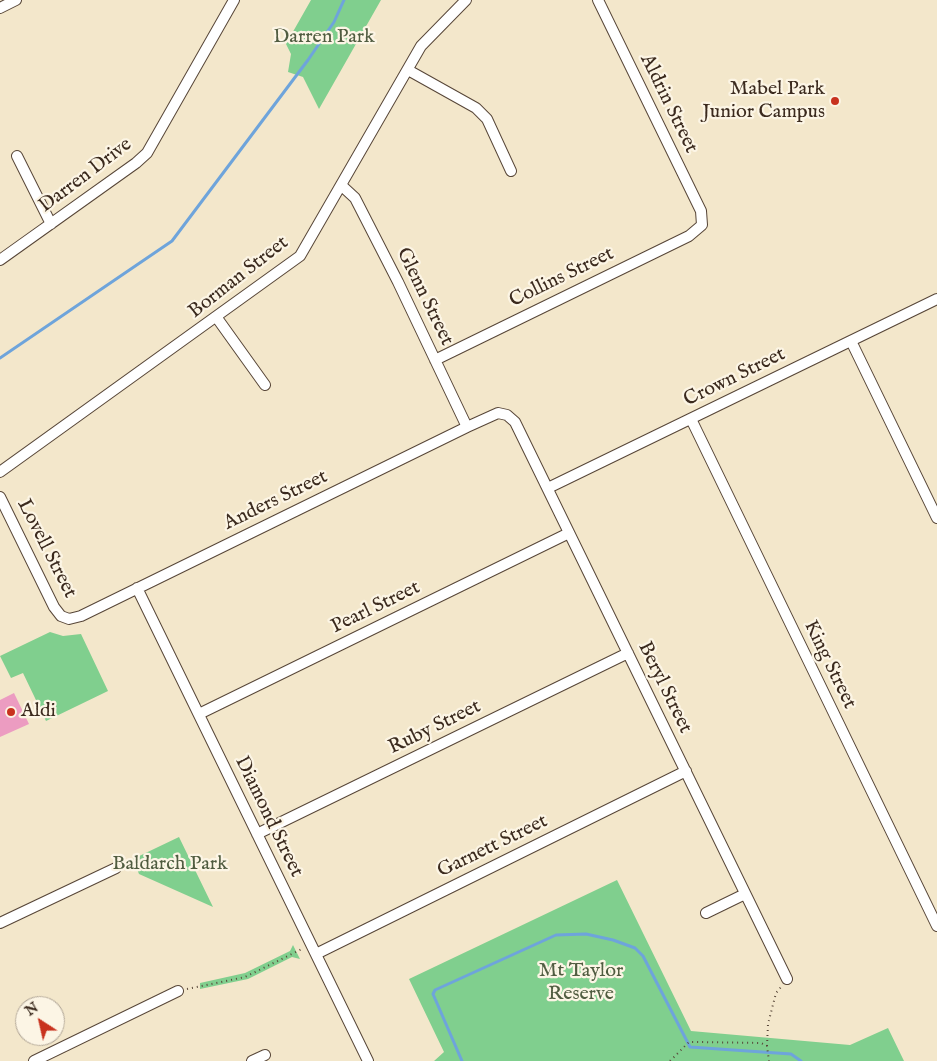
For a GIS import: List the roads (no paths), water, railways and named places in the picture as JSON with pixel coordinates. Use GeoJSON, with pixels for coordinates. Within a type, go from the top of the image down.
{"type":"FeatureCollection","features":[{"type":"Feature","properties":{"kind":"street"},"geometry":{"type":"LineString","coordinates":[[0,8],[16,0]]}},
{"type":"Feature","properties":{"kind":"street","name":"Darren Drive"},"geometry":{"type":"LineString","coordinates":[[0,260],[147,153],[234,0]]}},
{"type":"Feature","properties":{"kind":"street","name":"Borman Street"},"geometry":{"type":"LineString","coordinates":[[0,472],[217,318],[300,256],[421,46],[466,0]]}},
{"type":"Feature","properties":{"kind":"street","name":"Aldrin Street"},"geometry":{"type":"LineString","coordinates":[[598,0],[701,211],[702,225]]}},
{"type":"Feature","properties":{"kind":"street"},"geometry":{"type":"LineString","coordinates":[[408,70],[476,108],[487,119],[511,171]]}},
{"type":"Feature","properties":{"kind":"street"},"geometry":{"type":"LineString","coordinates":[[17,156],[51,224]]}},
{"type":"Feature","properties":{"kind":"street","name":"Glenn Street"},"geometry":{"type":"LineString","coordinates":[[342,186],[355,198],[467,427]]}},
{"type":"Feature","properties":{"kind":"street","name":"Collins Street"},"geometry":{"type":"LineString","coordinates":[[435,360],[690,236],[702,225]]}},
{"type":"Feature","properties":{"kind":"street","name":"Crown Street"},"geometry":{"type":"LineString","coordinates":[[548,488],[937,299]]}},
{"type":"Feature","properties":{"kind":"street"},"geometry":{"type":"LineString","coordinates":[[217,318],[265,385]]}},
{"type":"Feature","properties":{"kind":"street"},"geometry":{"type":"LineString","coordinates":[[851,340],[937,518]]}},
{"type":"Feature","properties":{"kind":"street","name":"Anders Street"},"geometry":{"type":"LineString","coordinates":[[61,616],[69,619],[81,616],[467,427],[498,413],[507,415]]}},
{"type":"Feature","properties":{"kind":"street","name":"Beryl Street"},"geometry":{"type":"LineString","coordinates":[[507,415],[515,422],[548,488],[787,980]]}},
{"type":"Feature","properties":{"kind":"street","name":"King Street"},"geometry":{"type":"LineString","coordinates":[[690,419],[937,926]]}},
{"type":"Feature","properties":{"kind":"street","name":"Lovell Street"},"geometry":{"type":"LineString","coordinates":[[0,497],[54,608],[61,616]]}},
{"type":"Feature","properties":{"kind":"street","name":"Pearl Street"},"geometry":{"type":"LineString","coordinates":[[199,714],[570,533]]}},
{"type":"Feature","properties":{"kind":"street","name":"Diamond Street"},"geometry":{"type":"LineString","coordinates":[[137,588],[368,1061]]}},
{"type":"Feature","properties":{"kind":"street","name":"Ruby Street"},"geometry":{"type":"LineString","coordinates":[[257,834],[628,653]]}},
{"type":"Feature","properties":{"kind":"street","name":"Garnett Street"},"geometry":{"type":"LineString","coordinates":[[313,950],[686,771]]}},
{"type":"Feature","properties":{"kind":"street"},"geometry":{"type":"LineString","coordinates":[[0,923],[116,868]]}},
{"type":"Feature","properties":{"kind":"street"},"geometry":{"type":"LineString","coordinates":[[706,913],[745,894]]}},
{"type":"Feature","properties":{"kind":"street"},"geometry":{"type":"LineString","coordinates":[[34,1061],[178,992]]}},
{"type":"Feature","properties":{"kind":"street"},"geometry":{"type":"LineString","coordinates":[[252,1061],[265,1054]]}},
{"type":"Feature","properties":{"kind":"waterway"},"geometry":{"type":"LineString","coordinates":[[0,358],[172,241],[308,60],[334,22],[344,0]]}},
{"type":"Feature","properties":{"kind":"waterway"},"geometry":{"type":"LineString","coordinates":[[462,1061],[433,994],[435,990],[556,935],[586,934],[613,940],[635,948],[643,956],[690,1047],[791,1054],[801,1061]]}},
{"type":"Feature","properties":{"kind":"place","name":"Mabel Park Junior Campus"},"geometry":{"type":"Point","coordinates":[835,101]}},
{"type":"Feature","properties":{"kind":"place","name":"Aldi"},"geometry":{"type":"Point","coordinates":[11,712]}},
{"type":"Feature","properties":{"kind":"park label","name":"Darren Park"},"geometry":{"type":"Point","coordinates":[324,38]}},
{"type":"Feature","properties":{"kind":"park label","name":"Baldarch Park"},"geometry":{"type":"Point","coordinates":[170,865]}},
{"type":"Feature","properties":{"kind":"park label","name":"Mt Taylor Reserve"},"geometry":{"type":"Point","coordinates":[581,984]}}]}
